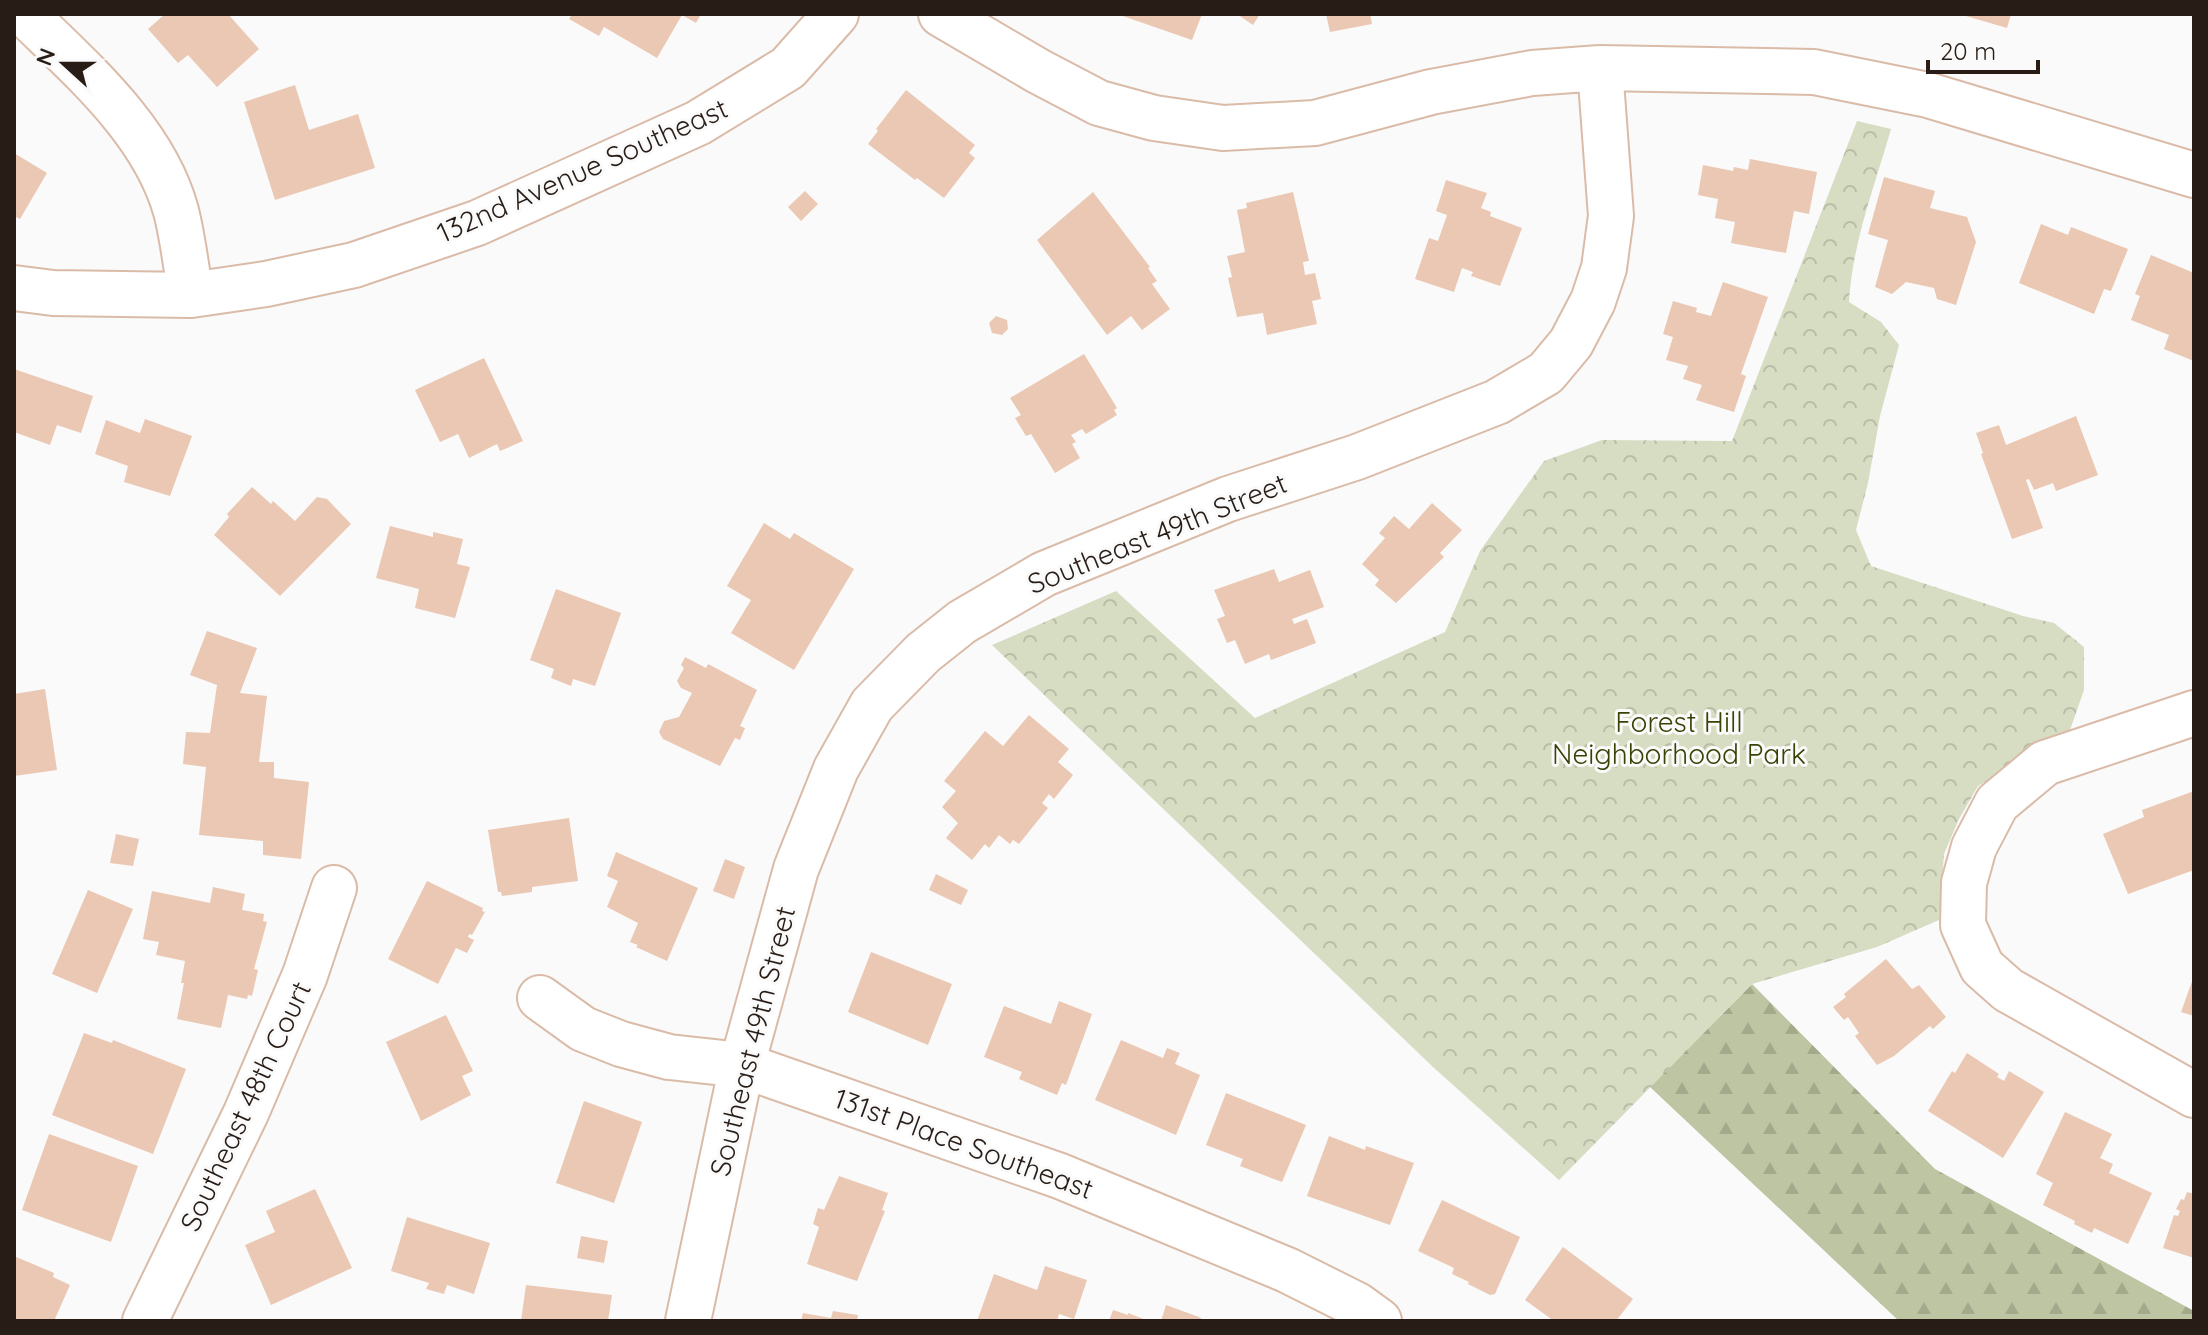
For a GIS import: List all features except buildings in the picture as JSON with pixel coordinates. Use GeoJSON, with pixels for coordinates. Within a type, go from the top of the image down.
{"type":"FeatureCollection","features":[{"type":"Feature","properties":{"kind":"street"},"geometry":{"type":"LineString","coordinates":[[25,14],[119,109],[153,156],[176,209],[191,295]]}},
{"type":"Feature","properties":{"kind":"street","name":"132nd Avenue Southeast"},"geometry":{"type":"LineString","coordinates":[[14,288],[53,293],[191,295],[266,284],[354,265],[477,223],[698,123],[788,68],[836,14]]}},
{"type":"Feature","properties":{"kind":"street"},"geometry":{"type":"LineString","coordinates":[[941,14],[1099,103],[1154,118],[1223,128],[1315,123],[1431,92],[1532,73],[1600,68],[1814,72],[1928,95],[2194,175]]}},
{"type":"Feature","properties":{"kind":"street","name":"Southeast 49th Street"},"geometry":{"type":"LineString","coordinates":[[688,1321],[742,1065],[796,869],[836,769],[872,705],[923,653],[962,622],[1044,574],[1228,499],[1357,457],[1497,402],[1546,373],[1571,343],[1593,301],[1604,268],[1611,216],[1600,68]]}},
{"type":"Feature","properties":{"kind":"street"},"geometry":{"type":"LineString","coordinates":[[2194,713],[2045,763],[1997,803],[1974,847],[1964,883],[1963,925],[1982,967],[2008,990],[2194,1095]]}},
{"type":"Feature","properties":{"kind":"street","name":"Southeast 48th Court"},"geometry":{"type":"LineString","coordinates":[[145,1321],[246,1113],[305,975],[334,888]]}},
{"type":"Feature","properties":{"kind":"street","name":"131st Place Southeast"},"geometry":{"type":"LineString","coordinates":[[540,998],[583,1029],[621,1044],[669,1057],[742,1065],[1060,1176],[1287,1270],[1357,1305],[1379,1321]]}},
{"type":"Feature","properties":{"kind":"green space","name":"Forest Hill Neighborhood Park"},"geometry":{"type":"Polygon","coordinates":[[[1857,121],[1891,129],[1859,237],[1849,302],[1881,322],[1899,345],[1880,416],[1856,530],[1871,566],[2023,616],[2054,623],[2084,647],[2084,690],[2070,730],[1978,786],[1944,854],[1939,920],[1877,947],[1752,984],[1559,1180],[1433,1067],[992,645],[1116,591],[1255,718],[1445,632],[1480,551],[1544,461],[1602,440],[1732,441],[1857,121]]]}},
{"type":"Feature","properties":{"kind":"green space"},"geometry":{"type":"Polygon","coordinates":[[[1752,984],[1935,1169],[2194,1311],[2194,1321],[1899,1321],[1650,1087],[1752,984]]]}}]}
